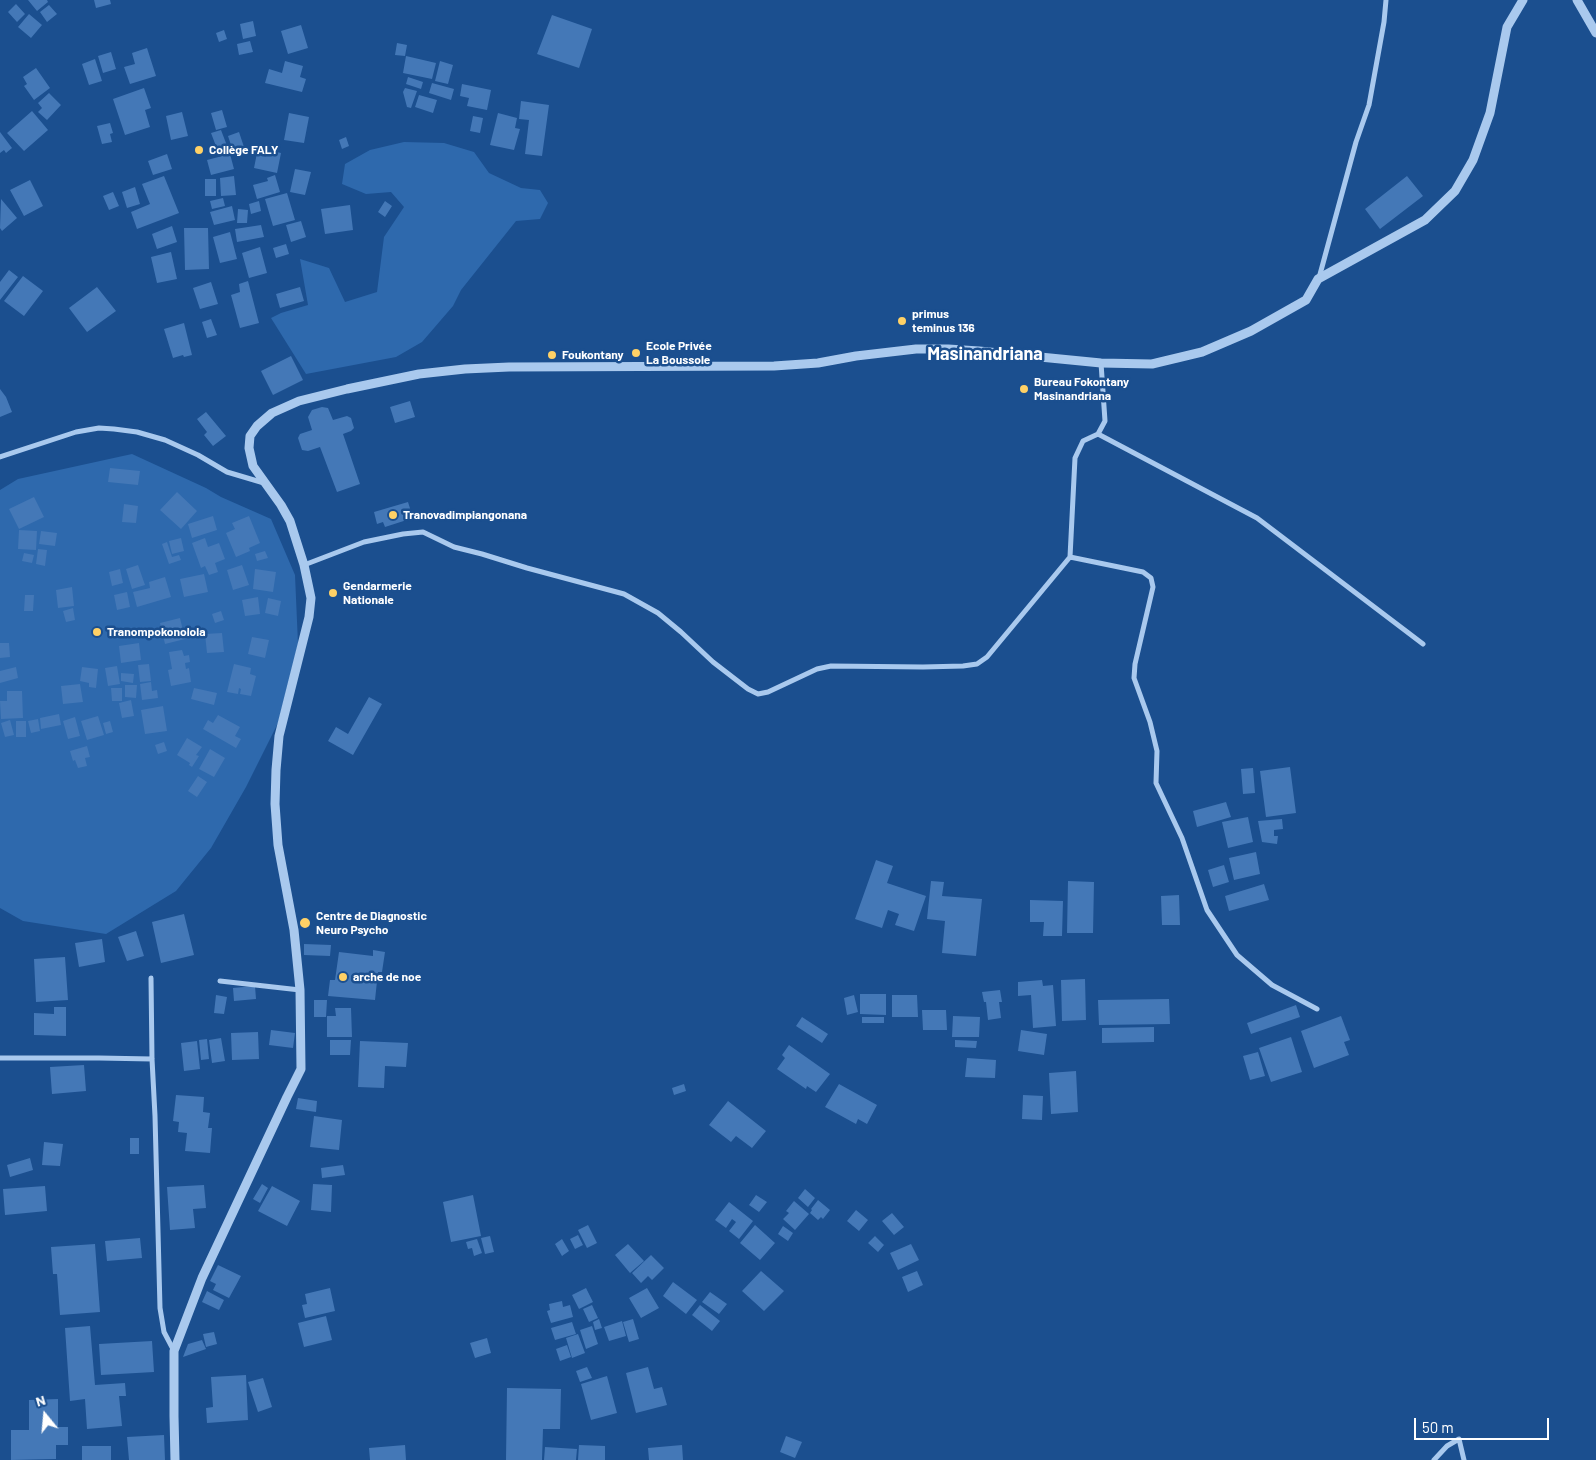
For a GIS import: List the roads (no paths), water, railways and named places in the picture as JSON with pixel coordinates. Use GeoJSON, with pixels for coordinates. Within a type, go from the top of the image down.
{"type":"FeatureCollection","features":[{"type":"Feature","properties":{"kind":"street"},"geometry":{"type":"LineString","coordinates":[[176,1460],[174,1351],[202,1278],[282,1106],[301,1070],[300,990],[294,930],[278,845],[275,804],[279,736],[309,617],[311,598],[304,565],[290,521],[281,504],[253,466],[249,448],[250,436],[257,426],[272,413],[299,402],[347,389],[419,374],[465,369],[509,367],[774,366],[818,363],[856,356],[916,349],[971,351],[1101,363],[1152,364],[1202,352],[1252,331],[1306,300],[1318,279],[1356,142],[1369,105],[1384,22],[1386,0]]}},
{"type":"Feature","properties":{"kind":"street"},"geometry":{"type":"LineString","coordinates":[[1318,279],[1425,220],[1455,191],[1473,160],[1490,113],[1507,27],[1523,0]]}},
{"type":"Feature","properties":{"kind":"street"},"geometry":{"type":"LineString","coordinates":[[1577,0],[1596,33]]}},
{"type":"Feature","properties":{"kind":"street"},"geometry":{"type":"LineString","coordinates":[[304,565],[364,542],[423,532],[454,548],[482,554],[526,568],[624,594],[658,614],[681,632],[713,662],[748,689],[758,694],[768,692],[817,669],[831,666],[923,667],[977,664],[987,657],[1070,557],[1075,458],[1083,441],[1098,434],[1105,420],[1101,363]]}},
{"type":"Feature","properties":{"kind":"street"},"geometry":{"type":"LineString","coordinates":[[0,457],[76,432],[114,428],[165,440],[198,455],[227,472],[265,483]]}},
{"type":"Feature","properties":{"kind":"street"},"geometry":{"type":"LineString","coordinates":[[1098,434],[1257,518],[1423,644]]}},
{"type":"Feature","properties":{"kind":"street"},"geometry":{"type":"LineString","coordinates":[[1070,557],[1143,572],[1151,578],[1153,587],[1135,664],[1134,678],[1150,722],[1157,751],[1156,783],[1182,838],[1207,910],[1237,955],[1272,985],[1317,1009]]}},
{"type":"Feature","properties":{"kind":"street"},"geometry":{"type":"LineString","coordinates":[[151,978],[160,1308],[164,1332],[174,1351]]}},
{"type":"Feature","properties":{"kind":"street"},"geometry":{"type":"LineString","coordinates":[[220,981],[300,990]]}},
{"type":"Feature","properties":{"kind":"street"},"geometry":{"type":"LineString","coordinates":[[0,1058],[152,1059]]}},
{"type":"Feature","properties":{"kind":"street"},"geometry":{"type":"LineString","coordinates":[[1434,1460],[1447,1446],[1459,1439],[1464,1460]]}},
{"type":"Feature","properties":{"kind":"place","name":"Collège FALY"},"geometry":{"type":"Point","coordinates":[199,150]}},
{"type":"Feature","properties":{"kind":"place","name":"primus teminus 136"},"geometry":{"type":"Point","coordinates":[902,321]}},
{"type":"Feature","properties":{"kind":"place","name":"Ecole Privée La Boussole"},"geometry":{"type":"Point","coordinates":[636,353]}},
{"type":"Feature","properties":{"kind":"place","name":"Foukontany"},"geometry":{"type":"Point","coordinates":[552,355]}},
{"type":"Feature","properties":{"kind":"place","name":"Bureau Fokontany Masinandriana"},"geometry":{"type":"Point","coordinates":[1024,389]}},
{"type":"Feature","properties":{"kind":"place","name":"Tranovadimpiangonana"},"geometry":{"type":"Point","coordinates":[393,515]}},
{"type":"Feature","properties":{"kind":"place","name":"Gendarmerie Nationale"},"geometry":{"type":"Point","coordinates":[333,593]}},
{"type":"Feature","properties":{"kind":"place","name":"Tranompokonolola"},"geometry":{"type":"Point","coordinates":[97,632]}},
{"type":"Feature","properties":{"kind":"place","name":"Centre de Diagnostic Neuro Psycho"},"geometry":{"type":"Point","coordinates":[305,923]}},
{"type":"Feature","properties":{"kind":"place","name":"arche de noe"},"geometry":{"type":"Point","coordinates":[343,977]}},
{"type":"Feature","properties":{"kind":"district","name":"Masinandriana"},"geometry":{"type":"Point","coordinates":[985,354]}}]}
